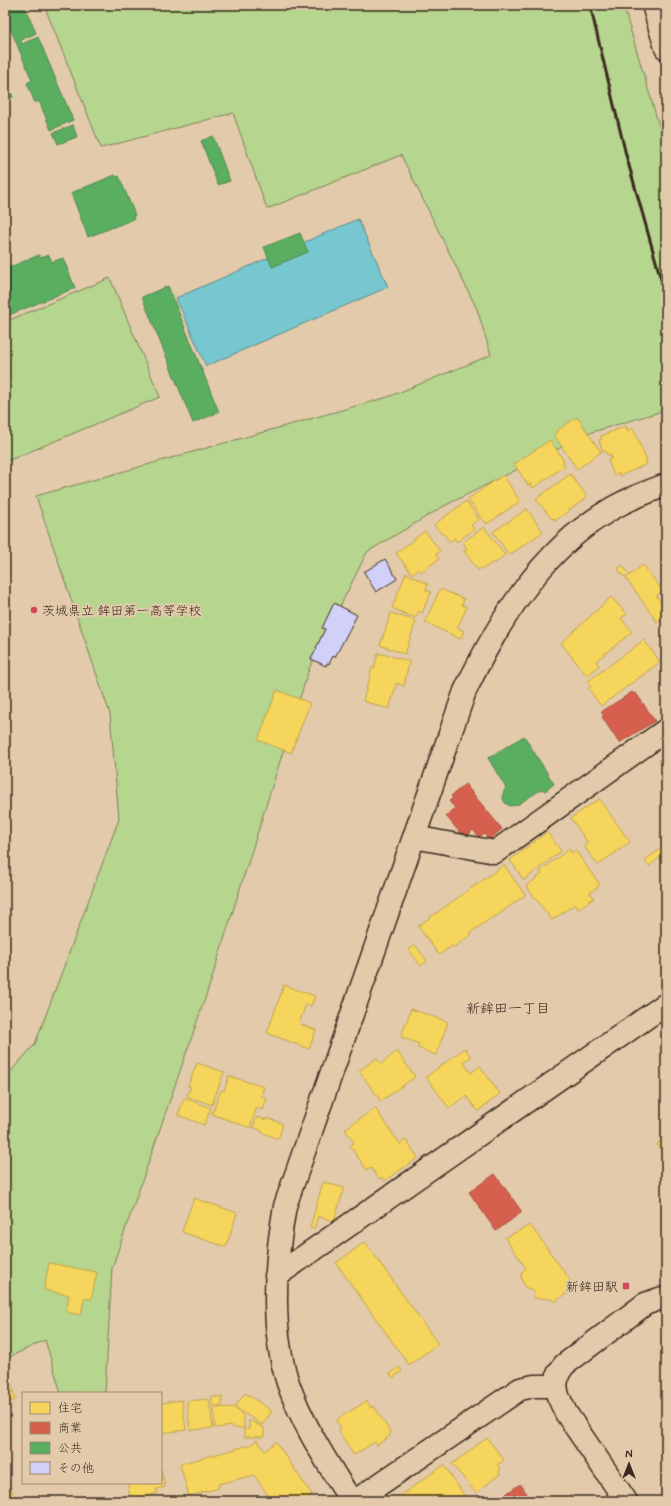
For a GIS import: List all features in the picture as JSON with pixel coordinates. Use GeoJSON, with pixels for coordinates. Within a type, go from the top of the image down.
{"type":"FeatureCollection","features":[{"type":"Feature","properties":{"kind":"street"},"geometry":{"type":"LineString","coordinates":[[659,10],[666,48]]}},
{"type":"Feature","properties":{"kind":"street"},"geometry":{"type":"LineString","coordinates":[[352,1501],[318,1447],[288,1383],[280,1345],[276,1276],[279,1239],[285,1206],[465,691],[494,633],[511,606],[552,556],[580,529],[609,510],[666,485]]}},
{"type":"Feature","properties":{"kind":"street"},"geometry":{"type":"LineString","coordinates":[[414,837],[495,852],[666,730]]}},
{"type":"Feature","properties":{"kind":"street"},"geometry":{"type":"LineString","coordinates":[[276,1276],[666,1004]]}},
{"type":"Feature","properties":{"kind":"street"},"geometry":{"type":"LineString","coordinates":[[626,1501],[566,1413],[558,1396],[556,1386],[558,1374],[564,1365],[645,1304],[666,1298]]}},
{"type":"Feature","properties":{"kind":"street"},"geometry":{"type":"LineString","coordinates":[[355,1501],[520,1389],[534,1386],[556,1386]]}},
{"type":"Feature","properties":{"kind":"green space"},"geometry":{"type":"Polygon","coordinates":[[[44,5],[623,5],[666,149],[666,410],[592,432],[444,506],[367,552],[309,669],[210,984],[112,1268],[105,1392],[61,1392],[45,1340],[5,1359],[5,1078],[35,1044],[119,819],[110,714],[36,496],[388,397],[491,355],[477,309],[401,155],[267,209],[233,113],[101,148],[44,5]]]}},
{"type":"Feature","properties":{"kind":"green space"},"geometry":{"type":"Polygon","coordinates":[[[110,278],[160,397],[5,462],[5,322],[110,278]]]}},
{"type":"Feature","properties":{"kind":"water"},"geometry":{"type":"Polygon","coordinates":[[[358,219],[388,287],[206,366],[176,298],[358,219]]]}},
{"type":"Feature","properties":{"kind":"building: 住宅"},"geometry":{"type":"Polygon","coordinates":[[[577,417],[601,452],[577,469],[554,435],[558,433],[557,431],[577,417]]]}},
{"type":"Feature","properties":{"kind":"building: 住宅"},"geometry":{"type":"Polygon","coordinates":[[[626,426],[628,431],[633,428],[647,464],[620,476],[619,473],[614,475],[608,460],[612,458],[610,454],[607,455],[606,451],[603,452],[599,440],[602,439],[601,436],[626,426]]]}},
{"type":"Feature","properties":{"kind":"building: 住宅"},"geometry":{"type":"Polygon","coordinates":[[[550,440],[564,461],[562,462],[565,466],[533,488],[530,484],[528,485],[514,464],[550,440]]]}},
{"type":"Feature","properties":{"kind":"building: 住宅"},"geometry":{"type":"Polygon","coordinates":[[[570,474],[586,495],[586,498],[555,521],[554,518],[552,519],[536,499],[570,474]]]}},
{"type":"Feature","properties":{"kind":"building: 住宅"},"geometry":{"type":"Polygon","coordinates":[[[503,475],[520,501],[487,524],[468,499],[503,475]]]}},
{"type":"Feature","properties":{"kind":"building: 住宅"},"geometry":{"type":"Polygon","coordinates":[[[466,501],[479,519],[471,525],[474,529],[457,542],[454,538],[450,542],[434,525],[466,501]]]}},
{"type":"Feature","properties":{"kind":"building: 住宅"},"geometry":{"type":"Polygon","coordinates":[[[527,509],[543,532],[509,555],[493,532],[527,509]]]}},
{"type":"Feature","properties":{"kind":"building: 住宅"},"geometry":{"type":"Polygon","coordinates":[[[484,527],[505,555],[495,563],[493,562],[483,569],[481,568],[478,570],[464,551],[467,549],[463,542],[484,527]]]}},
{"type":"Feature","properties":{"kind":"building: 住宅"},"geometry":{"type":"Polygon","coordinates":[[[425,531],[440,551],[436,554],[439,559],[421,572],[419,569],[412,574],[396,553],[425,531]]]}},
{"type":"Feature","properties":{"kind":"building: 住宅"},"geometry":{"type":"Polygon","coordinates":[[[622,565],[628,573],[624,577],[618,569],[622,565]]]}},
{"type":"Feature","properties":{"kind":"building: 住宅"},"geometry":{"type":"Polygon","coordinates":[[[643,565],[663,591],[656,596],[666,608],[666,615],[657,622],[626,578],[643,565]]]}},
{"type":"Feature","properties":{"kind":"building: 住宅"},"geometry":{"type":"Polygon","coordinates":[[[406,573],[428,584],[426,590],[431,592],[422,613],[419,611],[415,618],[392,608],[406,573]]]}},
{"type":"Feature","properties":{"kind":"building: 住宅"},"geometry":{"type":"Polygon","coordinates":[[[440,589],[464,599],[462,605],[467,607],[457,628],[464,631],[460,639],[425,622],[440,589]]]}},
{"type":"Feature","properties":{"kind":"building: 住宅"},"geometry":{"type":"Polygon","coordinates":[[[611,597],[627,614],[621,618],[632,632],[596,661],[599,666],[587,676],[561,643],[611,597]]]}},
{"type":"Feature","properties":{"kind":"building: 住宅"},"geometry":{"type":"Polygon","coordinates":[[[391,613],[416,621],[405,654],[380,645],[391,613]]]}},
{"type":"Feature","properties":{"kind":"building: 住宅"},"geometry":{"type":"Polygon","coordinates":[[[644,640],[660,662],[601,706],[588,688],[591,686],[587,682],[644,640]]]}},
{"type":"Feature","properties":{"kind":"building: 住宅"},"geometry":{"type":"Polygon","coordinates":[[[378,653],[409,661],[404,686],[397,683],[389,709],[363,701],[372,668],[374,669],[378,653]]]}},
{"type":"Feature","properties":{"kind":"building: 住宅"},"geometry":{"type":"Polygon","coordinates":[[[277,690],[310,703],[291,753],[258,740],[277,690]]]}},
{"type":"Feature","properties":{"kind":"building: 住宅"},"geometry":{"type":"Polygon","coordinates":[[[666,755],[666,770],[659,760],[666,755]]]}},
{"type":"Feature","properties":{"kind":"building: 住宅"},"geometry":{"type":"Polygon","coordinates":[[[599,799],[630,842],[598,865],[584,846],[588,843],[571,818],[599,799]]]}},
{"type":"Feature","properties":{"kind":"building: 住宅"},"geometry":{"type":"Polygon","coordinates":[[[547,832],[561,851],[524,880],[510,860],[547,832]]]}},
{"type":"Feature","properties":{"kind":"building: 住宅"},"geometry":{"type":"Polygon","coordinates":[[[662,848],[666,853],[649,866],[645,860],[662,848]]]}},
{"type":"Feature","properties":{"kind":"building: 住宅"},"geometry":{"type":"Polygon","coordinates":[[[569,849],[572,853],[575,850],[600,885],[590,893],[594,898],[578,909],[575,904],[552,920],[526,886],[542,874],[540,871],[569,849]]]}},
{"type":"Feature","properties":{"kind":"building: 住宅"},"geometry":{"type":"Polygon","coordinates":[[[504,865],[525,895],[470,933],[471,935],[454,947],[452,946],[439,955],[418,926],[504,865]]]}},
{"type":"Feature","properties":{"kind":"building: 住宅"},"geometry":{"type":"Polygon","coordinates":[[[415,945],[427,961],[421,966],[409,950],[415,945]]]}},
{"type":"Feature","properties":{"kind":"building: 住宅"},"geometry":{"type":"Polygon","coordinates":[[[284,985],[315,996],[311,1006],[306,1004],[299,1024],[316,1030],[309,1049],[267,1033],[284,985]]]}},
{"type":"Feature","properties":{"kind":"building: 住宅"},"geometry":{"type":"Polygon","coordinates":[[[411,1009],[448,1022],[436,1055],[418,1048],[419,1044],[401,1037],[411,1009]]]}},
{"type":"Feature","properties":{"kind":"building: 住宅"},"geometry":{"type":"Polygon","coordinates":[[[465,1048],[471,1057],[463,1062],[471,1073],[480,1066],[500,1094],[478,1111],[466,1096],[449,1108],[426,1077],[465,1048]]]}},
{"type":"Feature","properties":{"kind":"building: 住宅"},"geometry":{"type":"Polygon","coordinates":[[[397,1051],[415,1077],[381,1101],[359,1071],[377,1058],[381,1064],[397,1051]]]}},
{"type":"Feature","properties":{"kind":"building: 住宅"},"geometry":{"type":"Polygon","coordinates":[[[197,1063],[224,1072],[212,1105],[187,1096],[191,1087],[188,1086],[197,1063]]]}},
{"type":"Feature","properties":{"kind":"building: 住宅"},"geometry":{"type":"Polygon","coordinates":[[[229,1076],[264,1087],[261,1096],[267,1098],[263,1110],[257,1107],[250,1128],[212,1114],[221,1090],[224,1091],[229,1076]]]}},
{"type":"Feature","properties":{"kind":"building: 住宅"},"geometry":{"type":"Polygon","coordinates":[[[184,1098],[211,1108],[204,1125],[178,1115],[184,1098]]]}},
{"type":"Feature","properties":{"kind":"building: 住宅"},"geometry":{"type":"Polygon","coordinates":[[[375,1108],[400,1144],[406,1140],[418,1158],[384,1181],[382,1177],[379,1179],[371,1168],[367,1170],[350,1146],[354,1143],[345,1129],[375,1108]]]}},
{"type":"Feature","properties":{"kind":"building: 住宅"},"geometry":{"type":"Polygon","coordinates":[[[257,1117],[266,1120],[267,1118],[283,1124],[278,1139],[253,1127],[257,1117]]]}},
{"type":"Feature","properties":{"kind":"building: 住宅"},"geometry":{"type":"Polygon","coordinates":[[[666,1138],[666,1157],[657,1144],[666,1138]]]}},
{"type":"Feature","properties":{"kind":"building: 住宅"},"geometry":{"type":"Polygon","coordinates":[[[323,1182],[344,1188],[334,1221],[318,1216],[314,1229],[310,1228],[323,1182]]]}},
{"type":"Feature","properties":{"kind":"building: 住宅"},"geometry":{"type":"Polygon","coordinates":[[[194,1198],[237,1213],[226,1247],[182,1232],[194,1198]]]}},
{"type":"Feature","properties":{"kind":"building: 住宅"},"geometry":{"type":"Polygon","coordinates":[[[530,1225],[573,1284],[567,1288],[570,1291],[554,1302],[552,1299],[534,1298],[534,1291],[525,1287],[521,1277],[522,1272],[526,1268],[505,1238],[530,1225]]]}},
{"type":"Feature","properties":{"kind":"building: 住宅"},"geometry":{"type":"Polygon","coordinates":[[[365,1242],[438,1344],[409,1365],[336,1263],[365,1242]]]}},
{"type":"Feature","properties":{"kind":"building: 住宅"},"geometry":{"type":"Polygon","coordinates":[[[49,1263],[97,1272],[91,1300],[84,1298],[81,1315],[66,1312],[69,1295],[44,1290],[49,1263]]]}},
{"type":"Feature","properties":{"kind":"building: 住宅"},"geometry":{"type":"Polygon","coordinates":[[[5,1366],[11,1380],[15,1400],[5,1403],[5,1366]]]}},
{"type":"Feature","properties":{"kind":"building: 住宅"},"geometry":{"type":"Polygon","coordinates":[[[399,1367],[402,1371],[393,1378],[390,1374],[399,1367]]]}},
{"type":"Feature","properties":{"kind":"building: 住宅"},"geometry":{"type":"Polygon","coordinates":[[[245,1393],[272,1411],[262,1425],[235,1407],[245,1393]]]}},
{"type":"Feature","properties":{"kind":"building: 住宅"},"geometry":{"type":"Polygon","coordinates":[[[212,1397],[222,1397],[222,1406],[212,1406],[212,1397]]]}},
{"type":"Feature","properties":{"kind":"building: 住宅"},"geometry":{"type":"Polygon","coordinates":[[[209,1399],[213,1428],[190,1430],[187,1401],[209,1399]]]}},
{"type":"Feature","properties":{"kind":"building: 住宅"},"geometry":{"type":"Polygon","coordinates":[[[182,1400],[186,1430],[162,1433],[162,1403],[182,1400]]]}},
{"type":"Feature","properties":{"kind":"building: 住宅"},"geometry":{"type":"Polygon","coordinates":[[[367,1401],[371,1408],[374,1406],[391,1433],[389,1435],[390,1436],[377,1445],[375,1442],[354,1455],[338,1430],[341,1428],[336,1420],[367,1401]]]}},
{"type":"Feature","properties":{"kind":"building: 住宅"},"geometry":{"type":"Polygon","coordinates":[[[233,1407],[243,1415],[244,1428],[233,1428],[233,1426],[215,1428],[214,1408],[233,1407]]]}},
{"type":"Feature","properties":{"kind":"building: 住宅"},"geometry":{"type":"Polygon","coordinates":[[[249,1420],[264,1428],[264,1437],[244,1437],[244,1429],[249,1429],[249,1420]]]}},
{"type":"Feature","properties":{"kind":"building: 住宅"},"geometry":{"type":"Polygon","coordinates":[[[487,1438],[504,1460],[497,1465],[501,1470],[498,1472],[500,1474],[476,1493],[452,1464],[487,1438]]]}},
{"type":"Feature","properties":{"kind":"building: 住宅"},"geometry":{"type":"Polygon","coordinates":[[[257,1440],[265,1451],[276,1442],[312,1495],[304,1501],[272,1501],[254,1475],[218,1484],[219,1488],[189,1496],[180,1464],[250,1445],[257,1440]]]}},
{"type":"Feature","properties":{"kind":"building: 住宅"},"geometry":{"type":"Polygon","coordinates":[[[444,1465],[468,1501],[406,1501],[401,1495],[444,1465]]]}},
{"type":"Feature","properties":{"kind":"building: 住宅"},"geometry":{"type":"Polygon","coordinates":[[[5,1474],[16,1501],[5,1501],[5,1474]]]}},
{"type":"Feature","properties":{"kind":"building: 住宅"},"geometry":{"type":"Polygon","coordinates":[[[162,1474],[165,1487],[156,1489],[158,1493],[131,1500],[127,1484],[162,1484],[162,1474]]]}},
{"type":"Feature","properties":{"kind":"building: 商業"},"geometry":{"type":"Polygon","coordinates":[[[632,692],[634,694],[636,693],[655,721],[619,743],[602,717],[604,716],[601,712],[632,692]]]}},
{"type":"Feature","properties":{"kind":"building: 商業"},"geometry":{"type":"Polygon","coordinates":[[[465,784],[502,829],[489,840],[484,834],[479,837],[473,830],[467,836],[463,832],[461,834],[446,816],[455,808],[449,801],[453,798],[451,796],[465,784]]]}},
{"type":"Feature","properties":{"kind":"building: 商業"},"geometry":{"type":"Polygon","coordinates":[[[495,1174],[522,1212],[496,1231],[469,1192],[495,1174]]]}},
{"type":"Feature","properties":{"kind":"building: 商業"},"geometry":{"type":"Polygon","coordinates":[[[520,1484],[532,1501],[502,1501],[508,1496],[506,1494],[520,1484]]]}},
{"type":"Feature","properties":{"kind":"building: 公共"},"geometry":{"type":"Polygon","coordinates":[[[5,5],[24,5],[36,33],[21,40],[22,44],[38,37],[73,120],[51,130],[39,101],[35,103],[27,83],[32,80],[5,16],[5,5]]]}},
{"type":"Feature","properties":{"kind":"building: 公共"},"geometry":{"type":"Polygon","coordinates":[[[5,79],[13,97],[5,100],[5,79]]]}},
{"type":"Feature","properties":{"kind":"building: 公共"},"geometry":{"type":"Polygon","coordinates":[[[73,125],[77,137],[58,144],[53,133],[73,125]]]}},
{"type":"Feature","properties":{"kind":"building: 公共"},"geometry":{"type":"Polygon","coordinates":[[[213,136],[230,181],[218,185],[201,141],[213,136]]]}},
{"type":"Feature","properties":{"kind":"building: 公共"},"geometry":{"type":"Polygon","coordinates":[[[115,175],[116,177],[119,176],[135,215],[133,216],[134,219],[88,237],[71,193],[115,175]]]}},
{"type":"Feature","properties":{"kind":"building: 公共"},"geometry":{"type":"Polygon","coordinates":[[[300,233],[308,252],[272,267],[264,247],[300,233]]]}},
{"type":"Feature","properties":{"kind":"building: 公共"},"geometry":{"type":"Polygon","coordinates":[[[39,255],[40,258],[49,255],[52,262],[63,258],[75,288],[9,315],[5,306],[5,269],[39,255]]]}},
{"type":"Feature","properties":{"kind":"building: 公共"},"geometry":{"type":"Polygon","coordinates":[[[168,286],[219,412],[193,423],[142,297],[168,286]]]}},
{"type":"Feature","properties":{"kind":"building: 公共"},"geometry":{"type":"Polygon","coordinates":[[[524,736],[554,784],[545,791],[542,789],[517,805],[510,806],[505,803],[503,799],[503,793],[506,788],[488,758],[524,736]]]}},
{"type":"Feature","properties":{"kind":"building: その他"},"geometry":{"type":"Polygon","coordinates":[[[385,559],[397,579],[376,592],[364,572],[385,559]]]}},
{"type":"Feature","properties":{"kind":"building: その他"},"geometry":{"type":"Polygon","coordinates":[[[334,603],[357,615],[335,657],[333,656],[329,664],[327,663],[326,666],[311,659],[325,629],[322,628],[334,603]]]}},
{"type":"Feature","properties":{"kind":"railway"},"geometry":{"type":"LineString","coordinates":[[590,5],[626,155],[666,297]]}},
{"type":"Feature","properties":{"kind":"place","name":"茨城県立 鉾田第一高等学校"},"geometry":{"type":"Point","coordinates":[34,610]}},
{"type":"Feature","properties":{"kind":"place","name":"新鉾田駅"},"geometry":{"type":"Point","coordinates":[626,1286]}},
{"type":"Feature","properties":{"kind":"district","name":"新鉾田一丁目"},"geometry":{"type":"Point","coordinates":[508,1008]}}]}
